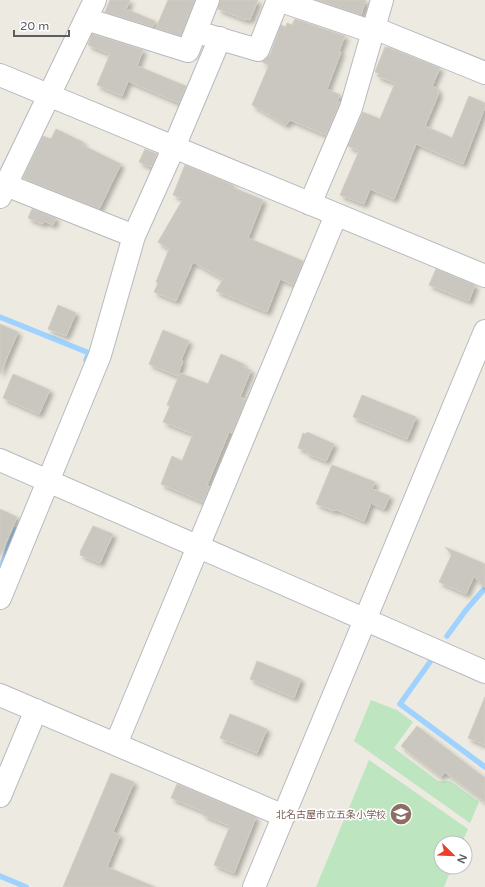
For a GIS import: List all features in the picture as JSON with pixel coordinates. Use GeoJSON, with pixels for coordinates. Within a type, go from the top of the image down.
{"type":"FeatureCollection","features":[{"type":"Feature","properties":{"kind":"street"},"geometry":{"type":"LineString","coordinates":[[134,236],[3,191],[91,9],[188,51],[208,0]]}},
{"type":"Feature","properties":{"kind":"street"},"geometry":{"type":"LineString","coordinates":[[196,31],[258,50],[278,0],[373,30],[485,73]]}},
{"type":"Feature","properties":{"kind":"street"},"geometry":{"type":"LineString","coordinates":[[310,204],[351,108],[382,0]]}},
{"type":"Feature","properties":{"kind":"street"},"geometry":{"type":"LineString","coordinates":[[0,598],[100,355],[134,236],[174,147],[220,38]]}},
{"type":"Feature","properties":{"kind":"street"},"geometry":{"type":"LineString","coordinates":[[0,75],[485,276]]}},
{"type":"Feature","properties":{"kind":"street"},"geometry":{"type":"LineString","coordinates":[[116,744],[336,215]]}},
{"type":"Feature","properties":{"kind":"street"},"geometry":{"type":"LineString","coordinates":[[254,887],[485,331]]}},
{"type":"Feature","properties":{"kind":"street"},"geometry":{"type":"LineString","coordinates":[[0,460],[485,672]]}},
{"type":"Feature","properties":{"kind":"street"},"geometry":{"type":"LineString","coordinates":[[0,695],[284,816]]}},
{"type":"Feature","properties":{"kind":"street"},"geometry":{"type":"LineString","coordinates":[[0,796],[36,710]]}},
{"type":"Feature","properties":{"kind":"green space"},"geometry":{"type":"Polygon","coordinates":[[[371,700],[397,710],[413,722],[394,748],[438,781],[450,781],[479,802],[470,823],[354,741],[371,700]]]}},
{"type":"Feature","properties":{"kind":"green space"},"geometry":{"type":"Polygon","coordinates":[[[369,760],[468,829],[465,835],[433,835],[433,875],[449,875],[444,887],[316,887],[369,760]]]}},
{"type":"Feature","properties":{"kind":"building"},"geometry":{"type":"Polygon","coordinates":[[[110,0],[130,0],[126,9],[155,21],[153,27],[105,12],[110,0]]]}},
{"type":"Feature","properties":{"kind":"building"},"geometry":{"type":"Polygon","coordinates":[[[168,0],[195,0],[181,36],[156,28],[168,0]]]}},
{"type":"Feature","properties":{"kind":"building"},"geometry":{"type":"Polygon","coordinates":[[[220,0],[258,0],[250,20],[246,18],[246,20],[218,9],[220,0]]]}},
{"type":"Feature","properties":{"kind":"building"},"geometry":{"type":"Polygon","coordinates":[[[317,0],[366,0],[361,15],[317,0]]]}},
{"type":"Feature","properties":{"kind":"building"},"geometry":{"type":"Polygon","coordinates":[[[295,19],[345,36],[339,51],[341,52],[327,89],[340,95],[337,101],[340,102],[326,135],[290,120],[286,125],[252,105],[269,65],[262,62],[270,55],[281,25],[286,27],[287,23],[292,25],[295,19]]]}},
{"type":"Feature","properties":{"kind":"building"},"geometry":{"type":"Polygon","coordinates":[[[92,34],[143,50],[137,66],[186,86],[179,103],[128,81],[122,96],[97,85],[110,54],[88,45],[92,34]]]}},
{"type":"Feature","properties":{"kind":"building"},"geometry":{"type":"Polygon","coordinates":[[[385,47],[440,68],[432,86],[438,89],[437,93],[439,93],[425,126],[452,138],[469,96],[485,103],[485,107],[463,164],[416,144],[394,199],[370,189],[364,204],[340,195],[359,151],[348,146],[363,112],[380,119],[395,83],[377,76],[379,73],[375,72],[385,47]]]}},
{"type":"Feature","properties":{"kind":"building"},"geometry":{"type":"Polygon","coordinates":[[[56,129],[83,142],[82,145],[121,164],[99,209],[23,178],[43,136],[51,139],[56,129]]]}},
{"type":"Feature","properties":{"kind":"building"},"geometry":{"type":"Polygon","coordinates":[[[145,149],[157,154],[151,167],[139,162],[145,149]]]}},
{"type":"Feature","properties":{"kind":"building"},"geometry":{"type":"Polygon","coordinates":[[[185,165],[263,200],[248,238],[303,261],[294,285],[280,279],[267,312],[216,291],[223,279],[193,262],[176,301],[154,292],[158,283],[156,282],[169,249],[158,242],[183,199],[173,195],[185,165]]]}},
{"type":"Feature","properties":{"kind":"building"},"geometry":{"type":"Polygon","coordinates":[[[32,209],[56,218],[53,225],[44,221],[43,224],[28,218],[32,209]]]}},
{"type":"Feature","properties":{"kind":"building"},"geometry":{"type":"Polygon","coordinates":[[[436,269],[475,285],[469,301],[429,285],[436,269]]]}},
{"type":"Feature","properties":{"kind":"building"},"geometry":{"type":"Polygon","coordinates":[[[58,305],[76,313],[66,336],[48,329],[58,305]]]}},
{"type":"Feature","properties":{"kind":"building"},"geometry":{"type":"Polygon","coordinates":[[[0,324],[18,332],[0,374],[0,324]]]}},
{"type":"Feature","properties":{"kind":"building"},"geometry":{"type":"Polygon","coordinates":[[[163,330],[189,341],[181,360],[183,361],[177,376],[149,364],[163,330]]]}},
{"type":"Feature","properties":{"kind":"building"},"geometry":{"type":"Polygon","coordinates":[[[221,354],[244,364],[243,367],[251,370],[240,397],[246,400],[232,433],[229,432],[207,485],[210,487],[203,502],[161,484],[172,456],[182,461],[193,434],[163,422],[170,406],[167,405],[180,373],[208,384],[221,354]]]}},
{"type":"Feature","properties":{"kind":"building"},"geometry":{"type":"Polygon","coordinates":[[[13,374],[50,390],[39,414],[3,398],[13,374]]]}},
{"type":"Feature","properties":{"kind":"building"},"geometry":{"type":"Polygon","coordinates":[[[362,395],[416,417],[407,439],[353,417],[362,395]]]}},
{"type":"Feature","properties":{"kind":"building"},"geometry":{"type":"Polygon","coordinates":[[[307,432],[334,444],[326,461],[298,448],[303,433],[306,434],[307,432]]]}},
{"type":"Feature","properties":{"kind":"building"},"geometry":{"type":"Polygon","coordinates":[[[332,465],[375,482],[372,489],[390,496],[384,509],[371,503],[364,521],[337,510],[334,511],[316,504],[332,465]]]}},
{"type":"Feature","properties":{"kind":"building"},"geometry":{"type":"Polygon","coordinates":[[[0,509],[17,517],[0,556],[0,509]]]}},
{"type":"Feature","properties":{"kind":"building"},"geometry":{"type":"Polygon","coordinates":[[[93,526],[113,534],[100,563],[80,555],[80,552],[93,526]]]}},
{"type":"Feature","properties":{"kind":"building"},"geometry":{"type":"Polygon","coordinates":[[[445,547],[485,564],[485,588],[474,576],[466,594],[439,582],[452,555],[445,547]]]}},
{"type":"Feature","properties":{"kind":"building"},"geometry":{"type":"Polygon","coordinates":[[[257,661],[301,679],[294,698],[250,679],[257,661]]]}},
{"type":"Feature","properties":{"kind":"building"},"geometry":{"type":"Polygon","coordinates":[[[485,697],[485,745],[468,738],[485,697]]]}},
{"type":"Feature","properties":{"kind":"building"},"geometry":{"type":"Polygon","coordinates":[[[230,714],[267,729],[257,753],[220,738],[230,714]]]}},
{"type":"Feature","properties":{"kind":"building"},"geometry":{"type":"Polygon","coordinates":[[[417,726],[485,778],[485,802],[445,772],[441,777],[401,746],[417,726]]]}},
{"type":"Feature","properties":{"kind":"building"},"geometry":{"type":"Polygon","coordinates":[[[111,773],[134,782],[113,832],[120,835],[107,867],[155,887],[63,887],[111,773]]]}},
{"type":"Feature","properties":{"kind":"building"},"geometry":{"type":"Polygon","coordinates":[[[177,784],[256,817],[234,873],[214,865],[230,826],[203,815],[204,812],[171,798],[177,784]]]}},
{"type":"Feature","properties":{"kind":"waterway"},"geometry":{"type":"LineString","coordinates":[[0,317],[89,353],[86,360]]}},
{"type":"Feature","properties":{"kind":"waterway"},"geometry":{"type":"LineString","coordinates":[[0,569],[16,530]]}},
{"type":"Feature","properties":{"kind":"waterway"},"geometry":{"type":"LineString","coordinates":[[447,636],[466,610],[485,588]]}},
{"type":"Feature","properties":{"kind":"waterway"},"geometry":{"type":"LineString","coordinates":[[430,662],[400,704],[485,767]]}},
{"type":"Feature","properties":{"kind":"waterway"},"geometry":{"type":"LineString","coordinates":[[0,876],[26,887]]}},
{"type":"Feature","properties":{"kind":"place","name":"北名古屋市立五条小学校"},"geometry":{"type":"Point","coordinates":[401,814]}}]}
